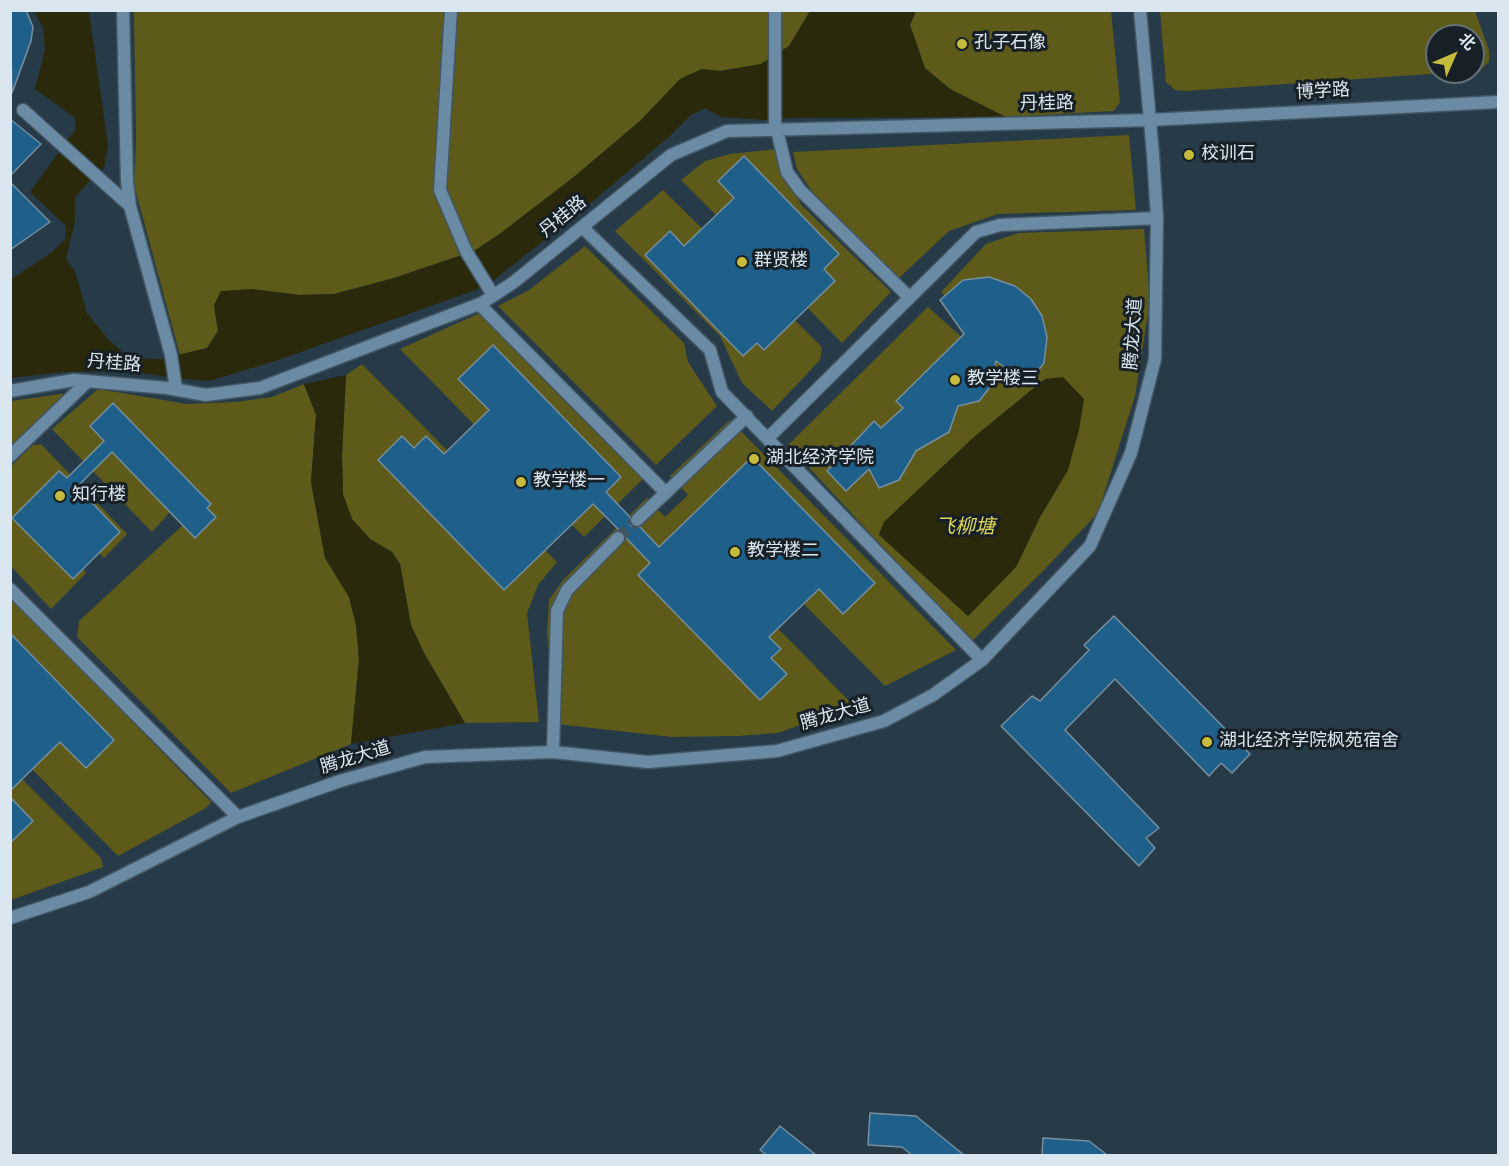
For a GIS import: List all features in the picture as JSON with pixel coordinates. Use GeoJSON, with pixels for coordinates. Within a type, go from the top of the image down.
{"type":"FeatureCollection","features":[{"type":"Feature","properties":{"kind":"street"},"geometry":{"type":"LineString","coordinates":[[123,10],[130,206],[171,355],[176,388]]}},
{"type":"Feature","properties":{"kind":"street"},"geometry":{"type":"LineString","coordinates":[[451,10],[440,190],[466,251],[491,292]]}},
{"type":"Feature","properties":{"kind":"street"},"geometry":{"type":"LineString","coordinates":[[775,10],[776,126],[787,172],[800,190],[909,297]]}},
{"type":"Feature","properties":{"kind":"street","name":"腾龙大道"},"geometry":{"type":"LineString","coordinates":[[10,918],[89,892],[238,817],[340,781],[425,757],[553,752],[648,762],[777,751],[884,721],[933,694],[982,660],[1090,546],[1131,453],[1155,359],[1157,218],[1140,10]]}},
{"type":"Feature","properties":{"kind":"street","name":"博学路"},"geometry":{"type":"LineString","coordinates":[[1150,120],[1498,102]]}},
{"type":"Feature","properties":{"kind":"street"},"geometry":{"type":"LineString","coordinates":[[23,110],[130,206]]}},
{"type":"Feature","properties":{"kind":"street","name":"丹桂路"},"geometry":{"type":"LineString","coordinates":[[10,391],[74,380],[176,388],[206,395],[260,388],[479,304],[491,292],[514,282],[671,155],[727,131],[776,126],[1150,120]]}},
{"type":"Feature","properties":{"kind":"street"},"geometry":{"type":"LineString","coordinates":[[768,438],[976,232],[1000,225],[1157,218]]}},
{"type":"Feature","properties":{"kind":"street"},"geometry":{"type":"LineString","coordinates":[[582,227],[710,350],[722,392],[982,660]]}},
{"type":"Feature","properties":{"kind":"street"},"geometry":{"type":"LineString","coordinates":[[479,304],[666,493]]}},
{"type":"Feature","properties":{"kind":"street"},"geometry":{"type":"LineString","coordinates":[[10,456],[88,381]]}},
{"type":"Feature","properties":{"kind":"street"},"geometry":{"type":"LineString","coordinates":[[638,520],[747,416]]}},
{"type":"Feature","properties":{"kind":"street"},"geometry":{"type":"LineString","coordinates":[[553,752],[558,610],[567,590],[618,538]]}},
{"type":"Feature","properties":{"kind":"street"},"geometry":{"type":"LineString","coordinates":[[10,589],[238,817]]}},
{"type":"Feature","properties":{"kind":"shaded area"},"geometry":{"type":"Polygon","coordinates":[[[134,11],[810,11],[789,46],[761,64],[720,71],[702,69],[680,79],[640,121],[575,176],[474,251],[394,278],[334,294],[301,295],[214,305],[218,331],[207,348],[180,355],[134,185],[136,142],[134,11]]]}},
{"type":"Feature","properties":{"kind":"shaded area"},"geometry":{"type":"Polygon","coordinates":[[[916,11],[1111,11],[1120,102],[1114,111],[1006,117],[950,89],[925,68],[910,25],[916,11]]]}},
{"type":"Feature","properties":{"kind":"shaded area"},"geometry":{"type":"Polygon","coordinates":[[[1160,11],[1475,11],[1480,24],[1425,24],[1425,74],[1186,91],[1175,90],[1166,82],[1160,11]]]}},
{"type":"Feature","properties":{"kind":"shaded area"},"geometry":{"type":"Polygon","coordinates":[[[1485,39],[1489,50],[1489,62],[1485,66],[1485,39]]]}},
{"type":"Feature","properties":{"kind":"shaded area"},"geometry":{"type":"Polygon","coordinates":[[[1129,135],[1136,210],[998,214],[949,231],[899,278],[813,193],[797,169],[793,152],[1129,135]]]}},
{"type":"Feature","properties":{"kind":"shaded area"},"geometry":{"type":"Polygon","coordinates":[[[777,149],[784,175],[802,206],[891,292],[842,343],[681,180],[705,161],[730,154],[777,149]]]}},
{"type":"Feature","properties":{"kind":"shaded area"},"geometry":{"type":"Polygon","coordinates":[[[663,190],[822,347],[820,360],[772,411],[742,383],[720,336],[615,231],[663,190]]]}},
{"type":"Feature","properties":{"kind":"shaded area"},"geometry":{"type":"Polygon","coordinates":[[[1144,229],[1150,301],[1135,396],[1098,513],[971,642],[788,445],[928,307],[966,341],[977,330],[941,292],[986,244],[1018,233],[1144,229]],[[1045,379],[974,437],[884,522],[879,534],[968,616],[1016,567],[1040,517],[1068,470],[1045,379]]]}},
{"type":"Feature","properties":{"kind":"shaded area"},"geometry":{"type":"Polygon","coordinates":[[[585,246],[684,343],[688,362],[717,406],[656,465],[498,306],[529,290],[585,246]]]}},
{"type":"Feature","properties":{"kind":"shaded area"},"geometry":{"type":"Polygon","coordinates":[[[480,313],[644,478],[584,537],[400,349],[480,313]]]}},
{"type":"Feature","properties":{"kind":"shaded area"},"geometry":{"type":"Polygon","coordinates":[[[362,364],[557,562],[538,585],[527,613],[539,722],[465,723],[424,653],[411,625],[400,564],[392,552],[370,539],[352,519],[343,495],[342,455],[346,375],[362,364]]]}},
{"type":"Feature","properties":{"kind":"shaded area"},"geometry":{"type":"Polygon","coordinates":[[[304,384],[316,415],[311,482],[325,558],[349,597],[356,625],[359,659],[351,744],[231,793],[77,637],[79,621],[183,525],[170,512],[152,532],[52,429],[98,389],[187,404],[235,402],[272,397],[304,384]]]}},
{"type":"Feature","properties":{"kind":"shaded area"},"geometry":{"type":"Polygon","coordinates":[[[68,393],[11,447],[11,401],[68,393]]]}},
{"type":"Feature","properties":{"kind":"shaded area"},"geometry":{"type":"Polygon","coordinates":[[[730,420],[956,650],[885,686],[782,582],[758,608],[854,706],[778,733],[738,736],[672,737],[556,724],[547,633],[549,600],[563,580],[647,498],[665,517],[688,495],[670,476],[730,420]]]}},
{"type":"Feature","properties":{"kind":"shaded area"},"geometry":{"type":"Polygon","coordinates":[[[41,444],[127,534],[104,558],[99,553],[83,569],[86,573],[51,609],[11,566],[11,466],[33,445],[41,444]]]}},
{"type":"Feature","properties":{"kind":"shaded area"},"geometry":{"type":"Polygon","coordinates":[[[10,597],[211,802],[206,808],[118,856],[11,748],[10,597]]]}},
{"type":"Feature","properties":{"kind":"shaded area"},"geometry":{"type":"Polygon","coordinates":[[[10,767],[101,858],[103,867],[11,900],[10,767]]]}},
{"type":"Feature","properties":{"kind":"water"},"geometry":{"type":"Polygon","coordinates":[[[34,11],[89,11],[108,145],[104,168],[75,197],[75,221],[66,259],[75,271],[87,313],[108,339],[129,358],[160,359],[207,348],[218,331],[214,305],[221,291],[252,289],[301,295],[334,294],[394,278],[474,251],[575,176],[640,121],[680,79],[702,69],[720,71],[761,64],[789,46],[810,11],[916,11],[910,25],[925,68],[950,89],[1006,117],[766,120],[721,117],[705,108],[691,115],[670,136],[587,206],[490,283],[476,290],[278,360],[210,381],[130,371],[64,372],[11,378],[10,280],[51,253],[65,239],[66,226],[30,192],[75,130],[75,118],[35,89],[45,50],[43,28],[34,11]]]}},
{"type":"Feature","properties":{"kind":"water"},"geometry":{"type":"Polygon","coordinates":[[[346,375],[342,455],[343,494],[352,519],[370,539],[392,552],[400,564],[411,625],[424,653],[465,723],[351,744],[359,659],[356,625],[349,597],[325,558],[311,482],[316,415],[304,384],[346,375]]]}},
{"type":"Feature","properties":{"kind":"water","name":"飞柳塘"},"geometry":{"type":"Polygon","coordinates":[[[1063,377],[1084,399],[1079,430],[1068,470],[1040,517],[1016,567],[968,616],[879,535],[884,522],[974,437],[1045,379],[1063,377]]]}},
{"type":"Feature","properties":{"kind":"building"},"geometry":{"type":"Polygon","coordinates":[[[10,10],[26,10],[33,27],[31,41],[12,93],[10,10]]]}},
{"type":"Feature","properties":{"kind":"building"},"geometry":{"type":"Polygon","coordinates":[[[10,119],[41,144],[10,176],[10,119]]]}},
{"type":"Feature","properties":{"kind":"building","name":"群贤楼"},"geometry":{"type":"Polygon","coordinates":[[[744,156],[839,254],[824,269],[835,281],[764,350],[757,343],[743,356],[645,255],[670,231],[684,246],[734,198],[718,181],[744,156]]]}},
{"type":"Feature","properties":{"kind":"building"},"geometry":{"type":"Polygon","coordinates":[[[10,182],[50,222],[10,250],[10,182]]]}},
{"type":"Feature","properties":{"kind":"building","name":"教学楼三"},"geometry":{"type":"Polygon","coordinates":[[[989,277],[1015,286],[1031,299],[1042,316],[1047,337],[1044,363],[1028,384],[996,361],[991,386],[979,401],[958,406],[949,432],[916,451],[899,480],[879,488],[869,469],[846,491],[827,471],[874,421],[881,428],[903,408],[896,401],[964,334],[940,300],[963,280],[989,277]]]}},
{"type":"Feature","properties":{"kind":"building"},"geometry":{"type":"Polygon","coordinates":[[[493,345],[621,477],[606,492],[630,517],[631,526],[640,527],[659,547],[752,457],[875,583],[843,614],[819,589],[769,637],[781,649],[771,658],[787,674],[760,700],[638,575],[650,563],[624,533],[593,504],[504,590],[378,460],[402,436],[414,448],[426,436],[444,454],[489,410],[458,379],[493,345]]]}},
{"type":"Feature","properties":{"kind":"building","name":"知行楼"},"geometry":{"type":"Polygon","coordinates":[[[113,403],[211,504],[207,508],[216,517],[195,538],[112,452],[77,487],[120,532],[73,579],[12,518],[59,471],[67,478],[104,441],[90,426],[113,403]]]}},
{"type":"Feature","properties":{"kind":"building","name":"湖北经济学院枫苑宿舍"},"geometry":{"type":"Polygon","coordinates":[[[1114,616],[1250,754],[1232,773],[1221,763],[1209,776],[1115,679],[1065,730],[1159,828],[1146,838],[1155,848],[1139,866],[1001,726],[1032,696],[1040,701],[1089,650],[1084,645],[1114,616]]]}},
{"type":"Feature","properties":{"kind":"building"},"geometry":{"type":"Polygon","coordinates":[[[10,633],[114,740],[86,768],[60,742],[10,791],[10,633]]]}},
{"type":"Feature","properties":{"kind":"building"},"geometry":{"type":"Polygon","coordinates":[[[10,797],[33,821],[10,843],[10,797]]]}},
{"type":"Feature","properties":{"kind":"building"},"geometry":{"type":"Polygon","coordinates":[[[870,1113],[916,1116],[964,1155],[912,1155],[902,1147],[868,1145],[870,1113]]]}},
{"type":"Feature","properties":{"kind":"building"},"geometry":{"type":"Polygon","coordinates":[[[780,1126],[816,1155],[767,1155],[760,1150],[780,1126]]]}},
{"type":"Feature","properties":{"kind":"building"},"geometry":{"type":"Polygon","coordinates":[[[1043,1138],[1089,1141],[1107,1155],[1042,1155],[1043,1138]]]}},
{"type":"Feature","properties":{"kind":"tunnel"},"geometry":{"type":"LineString","coordinates":[[618,538],[637,520]]}},
{"type":"Feature","properties":{"kind":"place","name":"孔子石像"},"geometry":{"type":"Point","coordinates":[962,44]}},
{"type":"Feature","properties":{"kind":"place","name":"校训石"},"geometry":{"type":"Point","coordinates":[1189,155]}},
{"type":"Feature","properties":{"kind":"place","name":"群贤楼"},"geometry":{"type":"Point","coordinates":[742,262]}},
{"type":"Feature","properties":{"kind":"place","name":"教学楼三"},"geometry":{"type":"Point","coordinates":[955,380]}},
{"type":"Feature","properties":{"kind":"place","name":"湖北经济学院"},"geometry":{"type":"Point","coordinates":[754,459]}},
{"type":"Feature","properties":{"kind":"place","name":"教学楼一"},"geometry":{"type":"Point","coordinates":[521,482]}},
{"type":"Feature","properties":{"kind":"place","name":"知行楼"},"geometry":{"type":"Point","coordinates":[60,496]}},
{"type":"Feature","properties":{"kind":"place","name":"教学楼二"},"geometry":{"type":"Point","coordinates":[735,552]}},
{"type":"Feature","properties":{"kind":"place","name":"湖北经济学院枫苑宿舍"},"geometry":{"type":"Point","coordinates":[1207,742]}}]}
